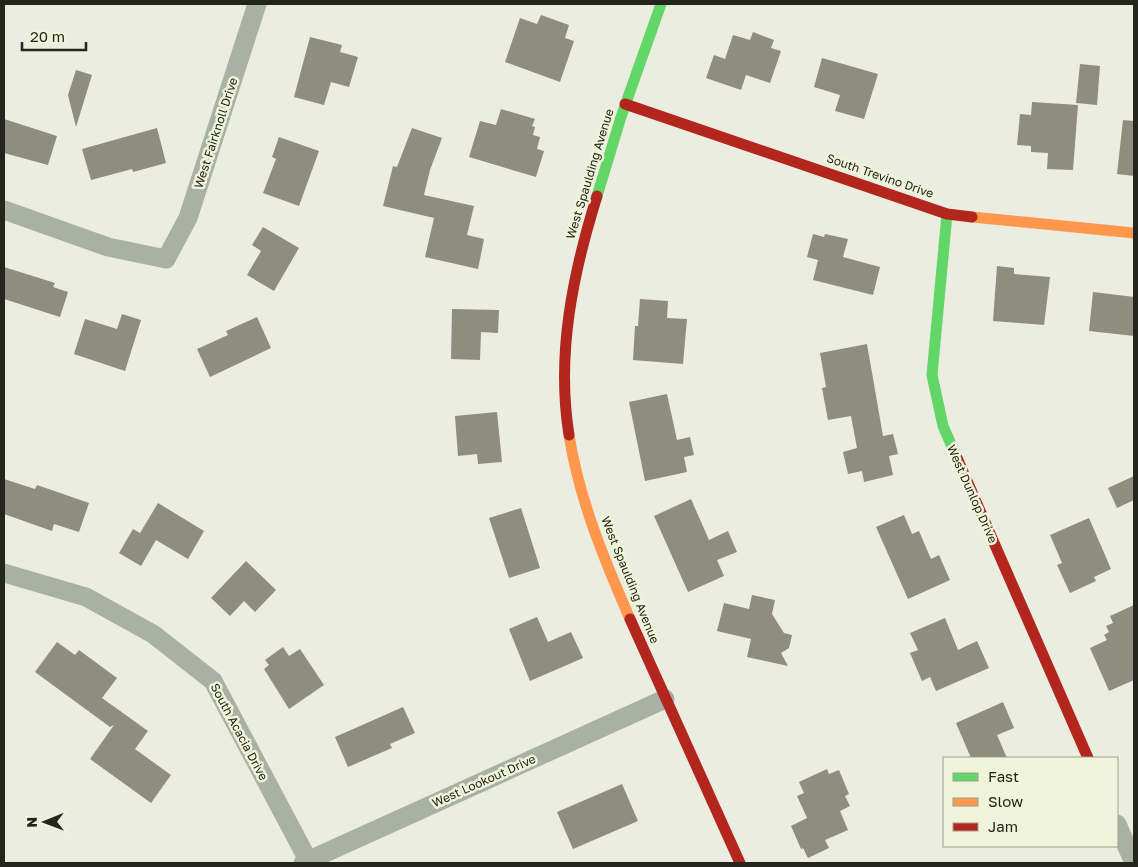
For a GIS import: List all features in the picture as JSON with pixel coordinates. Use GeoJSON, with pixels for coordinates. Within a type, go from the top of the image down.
{"type":"FeatureCollection","features":[{"type":"Feature","properties":{"kind":"street","name":"West Fairknoll Drive"},"geometry":{"type":"LineString","coordinates":[[4,210],[108,247],[166,259],[188,218],[257,4]]}},
{"type":"Feature","properties":{"kind":"street","name":"West Spaulding Avenue"},"geometry":{"type":"LineString","coordinates":[[661,4],[595,199],[580,255],[566,342],[564,383],[576,472],[589,516],[609,571],[740,863]]}},
{"type":"Feature","properties":{"kind":"street","name":"South Trevino Drive"},"geometry":{"type":"LineString","coordinates":[[626,104],[947,214],[1134,233]]}},
{"type":"Feature","properties":{"kind":"street","name":"West Dunlop Drive"},"geometry":{"type":"LineString","coordinates":[[947,214],[932,375],[943,426],[1088,757]]}},
{"type":"Feature","properties":{"kind":"street","name":"South Acacia Drive"},"geometry":{"type":"LineString","coordinates":[[4,573],[86,597],[153,634],[213,680],[305,862]]}},
{"type":"Feature","properties":{"kind":"street","name":"West Lookout Drive"},"geometry":{"type":"LineString","coordinates":[[305,862],[665,699]]}},
{"type":"Feature","properties":{"kind":"street"},"geometry":{"type":"LineString","coordinates":[[1118,826],[1134,863]]}},
{"type":"Feature","properties":{"kind":"building"},"geometry":{"type":"Polygon","coordinates":[[[541,15],[569,25],[565,38],[574,41],[560,82],[505,62],[520,18],[537,24],[541,15]]]}},
{"type":"Feature","properties":{"kind":"building"},"geometry":{"type":"Polygon","coordinates":[[[753,32],[774,40],[771,48],[781,51],[770,83],[746,75],[741,90],[706,78],[714,55],[725,59],[733,35],[750,40],[753,32]]]}},
{"type":"Feature","properties":{"kind":"building"},"geometry":{"type":"Polygon","coordinates":[[[310,37],[342,45],[340,52],[358,57],[349,87],[331,82],[324,105],[294,97],[310,37]]]}},
{"type":"Feature","properties":{"kind":"building"},"geometry":{"type":"Polygon","coordinates":[[[822,58],[878,74],[864,119],[835,111],[840,95],[814,87],[822,58]]]}},
{"type":"Feature","properties":{"kind":"building"},"geometry":{"type":"Polygon","coordinates":[[[1080,64],[1100,66],[1097,105],[1076,103],[1080,64]]]}},
{"type":"Feature","properties":{"kind":"building"},"geometry":{"type":"Polygon","coordinates":[[[76,70],[92,75],[76,127],[68,95],[76,70]]]}},
{"type":"Feature","properties":{"kind":"building"},"geometry":{"type":"Polygon","coordinates":[[[1032,102],[1078,105],[1073,170],[1047,169],[1048,153],[1031,152],[1031,146],[1017,145],[1020,114],[1031,115],[1032,102]]]}},
{"type":"Feature","properties":{"kind":"building"},"geometry":{"type":"Polygon","coordinates":[[[501,109],[535,119],[532,126],[535,127],[533,135],[540,137],[537,149],[544,151],[536,177],[469,157],[480,121],[496,125],[501,109]]]}},
{"type":"Feature","properties":{"kind":"building"},"geometry":{"type":"Polygon","coordinates":[[[4,119],[57,136],[48,165],[4,153],[4,119]]]}},
{"type":"Feature","properties":{"kind":"building"},"geometry":{"type":"Polygon","coordinates":[[[1123,120],[1134,121],[1134,176],[1117,174],[1123,120]]]}},
{"type":"Feature","properties":{"kind":"building"},"geometry":{"type":"Polygon","coordinates":[[[157,128],[166,163],[133,172],[132,169],[91,180],[82,149],[157,128]]]}},
{"type":"Feature","properties":{"kind":"building"},"geometry":{"type":"Polygon","coordinates":[[[412,128],[442,138],[430,170],[424,195],[474,206],[467,235],[484,239],[478,269],[425,257],[434,218],[383,206],[393,166],[397,167],[412,128]]]}},
{"type":"Feature","properties":{"kind":"building"},"geometry":{"type":"Polygon","coordinates":[[[279,137],[319,151],[299,206],[263,193],[276,159],[272,157],[279,137]]]}},
{"type":"Feature","properties":{"kind":"building"},"geometry":{"type":"Polygon","coordinates":[[[263,227],[299,248],[274,291],[247,275],[261,251],[252,245],[263,227]]]}},
{"type":"Feature","properties":{"kind":"building"},"geometry":{"type":"Polygon","coordinates":[[[813,234],[824,237],[825,234],[848,239],[843,257],[880,267],[873,295],[813,280],[818,260],[807,257],[813,234]]]}},
{"type":"Feature","properties":{"kind":"building"},"geometry":{"type":"Polygon","coordinates":[[[997,266],[1014,268],[1014,274],[1050,277],[1044,325],[993,321],[997,266]]]}},
{"type":"Feature","properties":{"kind":"building"},"geometry":{"type":"Polygon","coordinates":[[[4,267],[55,283],[53,287],[68,292],[60,317],[4,299],[4,267]]]}},
{"type":"Feature","properties":{"kind":"building"},"geometry":{"type":"Polygon","coordinates":[[[1093,292],[1134,297],[1134,336],[1089,331],[1093,292]]]}},
{"type":"Feature","properties":{"kind":"building"},"geometry":{"type":"Polygon","coordinates":[[[640,299],[668,301],[667,318],[687,319],[683,364],[633,360],[635,326],[638,326],[640,299]]]}},
{"type":"Feature","properties":{"kind":"building"},"geometry":{"type":"Polygon","coordinates":[[[452,309],[499,310],[498,333],[481,332],[480,360],[451,359],[452,309]]]}},
{"type":"Feature","properties":{"kind":"building"},"geometry":{"type":"Polygon","coordinates":[[[122,314],[141,320],[125,371],[74,354],[85,319],[117,329],[122,314]]]}},
{"type":"Feature","properties":{"kind":"building"},"geometry":{"type":"Polygon","coordinates":[[[257,317],[271,348],[210,377],[197,349],[228,335],[226,331],[257,317]]]}},
{"type":"Feature","properties":{"kind":"building"},"geometry":{"type":"Polygon","coordinates":[[[867,344],[883,436],[893,434],[898,454],[889,456],[893,475],[864,482],[862,471],[848,474],[843,452],[857,448],[851,416],[828,420],[822,388],[826,387],[820,353],[867,344]]]}},
{"type":"Feature","properties":{"kind":"building"},"geometry":{"type":"Polygon","coordinates":[[[667,394],[677,440],[690,437],[694,455],[684,457],[687,472],[645,481],[629,402],[667,394]]]}},
{"type":"Feature","properties":{"kind":"building"},"geometry":{"type":"Polygon","coordinates":[[[497,412],[502,462],[478,464],[477,454],[458,456],[455,416],[497,412]]]}},
{"type":"Feature","properties":{"kind":"building"},"geometry":{"type":"Polygon","coordinates":[[[1134,476],[1134,500],[1117,508],[1108,488],[1134,476]]]}},
{"type":"Feature","properties":{"kind":"building"},"geometry":{"type":"Polygon","coordinates":[[[4,479],[35,489],[37,485],[89,503],[79,532],[54,524],[52,531],[4,514],[4,479]]]}},
{"type":"Feature","properties":{"kind":"building"},"geometry":{"type":"Polygon","coordinates":[[[691,499],[709,540],[728,531],[737,552],[717,560],[724,576],[688,592],[654,516],[691,499]]]}},
{"type":"Feature","properties":{"kind":"building"},"geometry":{"type":"Polygon","coordinates":[[[158,503],[204,531],[188,559],[156,540],[141,566],[119,553],[133,529],[140,533],[158,503]]]}},
{"type":"Feature","properties":{"kind":"building"},"geometry":{"type":"Polygon","coordinates":[[[521,508],[540,568],[509,578],[489,518],[521,508]]]}},
{"type":"Feature","properties":{"kind":"building"},"geometry":{"type":"Polygon","coordinates":[[[904,515],[912,534],[919,531],[931,559],[939,555],[950,580],[908,599],[876,527],[904,515]]]}},
{"type":"Feature","properties":{"kind":"building"},"geometry":{"type":"Polygon","coordinates":[[[1089,518],[1111,569],[1094,577],[1096,581],[1070,593],[1057,565],[1062,563],[1050,535],[1089,518]]]}},
{"type":"Feature","properties":{"kind":"building"},"geometry":{"type":"Polygon","coordinates":[[[246,561],[276,590],[255,612],[244,601],[230,616],[211,598],[246,561]]]}},
{"type":"Feature","properties":{"kind":"building"},"geometry":{"type":"Polygon","coordinates":[[[752,595],[775,600],[772,614],[784,633],[792,635],[789,648],[781,653],[788,666],[747,657],[751,639],[717,631],[724,603],[749,609],[752,595]]]}},
{"type":"Feature","properties":{"kind":"building"},"geometry":{"type":"Polygon","coordinates":[[[1134,605],[1134,680],[1109,691],[1090,648],[1107,640],[1104,635],[1109,632],[1106,626],[1113,623],[1110,616],[1134,605]]]}},
{"type":"Feature","properties":{"kind":"building"},"geometry":{"type":"Polygon","coordinates":[[[537,617],[548,642],[571,632],[583,658],[530,681],[509,629],[537,617]]]}},
{"type":"Feature","properties":{"kind":"building"},"geometry":{"type":"Polygon","coordinates":[[[945,618],[958,650],[977,641],[989,668],[936,691],[930,677],[922,681],[910,653],[918,650],[910,633],[945,618]]]}},
{"type":"Feature","properties":{"kind":"building"},"geometry":{"type":"Polygon","coordinates":[[[57,642],[75,655],[79,650],[117,678],[102,698],[148,731],[135,749],[171,775],[151,803],[90,759],[114,725],[110,727],[35,672],[57,642]]]}},
{"type":"Feature","properties":{"kind":"building"},"geometry":{"type":"Polygon","coordinates":[[[283,647],[289,656],[300,649],[324,685],[289,709],[264,669],[269,665],[265,660],[283,647]]]}},
{"type":"Feature","properties":{"kind":"building"},"geometry":{"type":"Polygon","coordinates":[[[1003,702],[1014,728],[997,735],[1007,757],[971,757],[956,723],[1003,702]]]}},
{"type":"Feature","properties":{"kind":"building"},"geometry":{"type":"Polygon","coordinates":[[[403,707],[415,733],[390,744],[392,748],[348,767],[335,737],[403,707]]]}},
{"type":"Feature","properties":{"kind":"building"},"geometry":{"type":"Polygon","coordinates":[[[827,769],[829,774],[839,770],[849,794],[845,796],[850,806],[840,811],[848,830],[825,840],[829,848],[808,858],[803,848],[801,849],[791,826],[807,818],[797,796],[804,793],[799,782],[827,769]]]}},
{"type":"Feature","properties":{"kind":"building"},"geometry":{"type":"Polygon","coordinates":[[[622,784],[638,821],[573,849],[557,812],[622,784]]]}},
{"type":"Feature","properties":{"kind":"traffic: fast"},"geometry":{"type":"LineString","coordinates":[[597,196],[621,117],[661,4]]}},
{"type":"Feature","properties":{"kind":"traffic: fast"},"geometry":{"type":"LineString","coordinates":[[947,214],[932,375],[943,426],[957,458]]}},
{"type":"Feature","properties":{"kind":"traffic: slow"},"geometry":{"type":"LineString","coordinates":[[972,217],[1134,233]]}},
{"type":"Feature","properties":{"kind":"traffic: slow"},"geometry":{"type":"LineString","coordinates":[[569,435],[573,459],[586,506],[630,619]]}},
{"type":"Feature","properties":{"kind":"traffic: jam"},"geometry":{"type":"LineString","coordinates":[[625,104],[947,214],[972,217]]}},
{"type":"Feature","properties":{"kind":"traffic: jam"},"geometry":{"type":"LineString","coordinates":[[569,435],[565,405],[566,344],[569,314],[581,254],[597,196]]}},
{"type":"Feature","properties":{"kind":"traffic: jam"},"geometry":{"type":"LineString","coordinates":[[957,458],[1088,757]]}},
{"type":"Feature","properties":{"kind":"traffic: jam"},"geometry":{"type":"LineString","coordinates":[[630,619],[740,863]]}}]}
